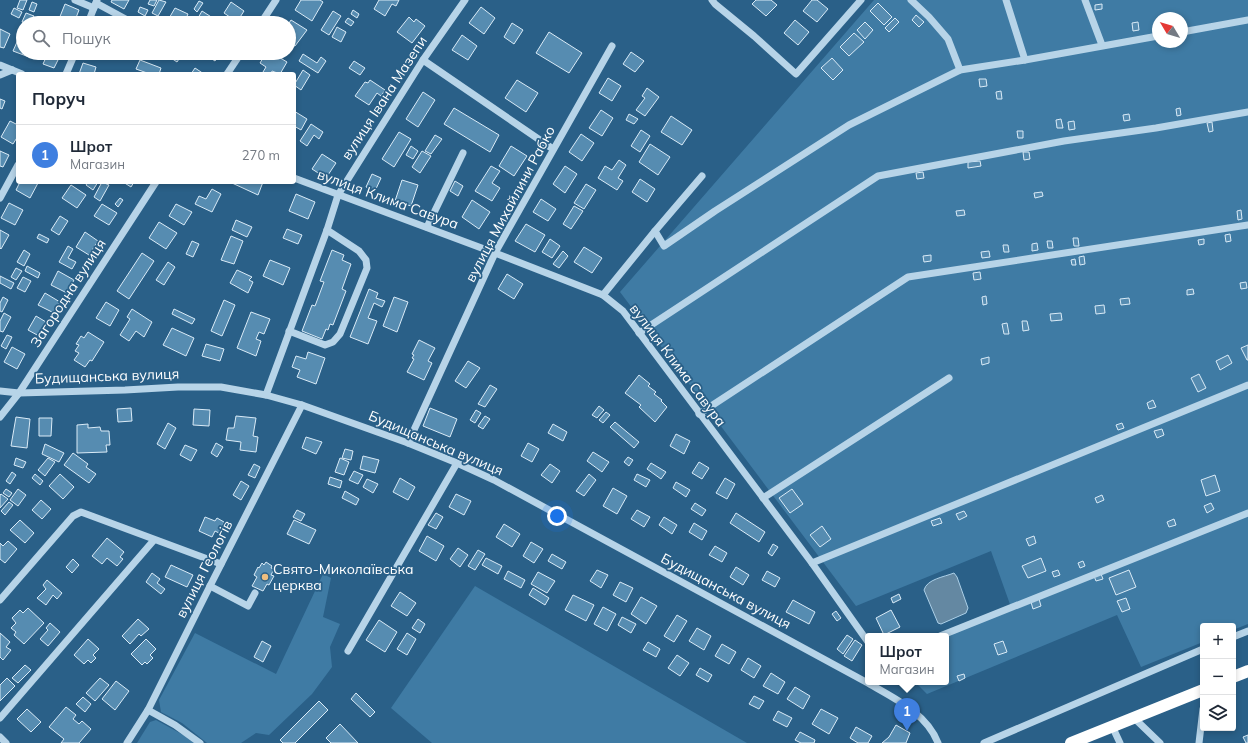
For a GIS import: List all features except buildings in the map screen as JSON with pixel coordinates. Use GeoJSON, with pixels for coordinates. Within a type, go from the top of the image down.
{"type":"FeatureCollection","features":[{"type":"Feature","properties":{"kind":"highway"},"geometry":{"type":"LineString","coordinates":[[1236,676],[1248,671]]}},
{"type":"Feature","properties":{"kind":"highway"},"geometry":{"type":"LineString","coordinates":[[1070,743],[1200,691]]}},
{"type":"Feature","properties":{"kind":"street"},"geometry":{"type":"LineString","coordinates":[[75,0],[96,4],[119,16]]}},
{"type":"Feature","properties":{"kind":"street"},"geometry":{"type":"LineString","coordinates":[[266,16],[276,0]]}},
{"type":"Feature","properties":{"kind":"street","name":"вулиця Івана Мазепи"},"geometry":{"type":"LineString","coordinates":[[266,395],[327,230],[338,195],[423,60],[465,0]]}},
{"type":"Feature","properties":{"kind":"street"},"geometry":{"type":"LineString","coordinates":[[712,0],[796,74],[861,0]]}},
{"type":"Feature","properties":{"kind":"street"},"geometry":{"type":"LineString","coordinates":[[911,0],[930,17],[948,39],[960,70]]}},
{"type":"Feature","properties":{"kind":"street"},"geometry":{"type":"LineString","coordinates":[[1006,0],[1025,60]]}},
{"type":"Feature","properties":{"kind":"street"},"geometry":{"type":"LineString","coordinates":[[1085,0],[1102,46]]}},
{"type":"Feature","properties":{"kind":"street"},"geometry":{"type":"LineString","coordinates":[[91,16],[96,4]]}},
{"type":"Feature","properties":{"kind":"street"},"geometry":{"type":"LineString","coordinates":[[1188,31],[1248,20]]}},
{"type":"Feature","properties":{"kind":"street"},"geometry":{"type":"LineString","coordinates":[[655,230],[664,246],[715,211],[849,125],[960,70],[1152,37]]}},
{"type":"Feature","properties":{"kind":"street","name":"вулиця Михайлини Рабко"},"geometry":{"type":"LineString","coordinates":[[408,443],[495,253],[612,46]]}},
{"type":"Feature","properties":{"kind":"street"},"geometry":{"type":"LineString","coordinates":[[67,72],[72,60]]}},
{"type":"Feature","properties":{"kind":"street"},"geometry":{"type":"LineString","coordinates":[[228,72],[236,60]]}},
{"type":"Feature","properties":{"kind":"street"},"geometry":{"type":"LineString","coordinates":[[423,60],[553,149]]}},
{"type":"Feature","properties":{"kind":"street"},"geometry":{"type":"LineString","coordinates":[[0,65],[17,72]]}},
{"type":"Feature","properties":{"kind":"street"},"geometry":{"type":"LineString","coordinates":[[0,75],[12,70]]}},
{"type":"Feature","properties":{"kind":"street"},"geometry":{"type":"LineString","coordinates":[[639,333],[878,176],[1064,141],[1156,128],[1248,112]]}},
{"type":"Feature","properties":{"kind":"street"},"geometry":{"type":"LineString","coordinates":[[426,227],[464,153]]}},
{"type":"Feature","properties":{"kind":"street"},"geometry":{"type":"LineString","coordinates":[[0,198],[16,169]]}},
{"type":"Feature","properties":{"kind":"street"},"geometry":{"type":"LineString","coordinates":[[603,295],[655,230],[702,176]]}},
{"type":"Feature","properties":{"kind":"street","name":"вулиця Клима Савура"},"geometry":{"type":"LineString","coordinates":[[296,179],[603,295],[623,311],[812,563],[865,638]]}},
{"type":"Feature","properties":{"kind":"street","name":"Загородна вулиця"},"geometry":{"type":"LineString","coordinates":[[0,417],[19,393],[155,184]]}},
{"type":"Feature","properties":{"kind":"street"},"geometry":{"type":"LineString","coordinates":[[699,414],[908,277],[1248,225]]}},
{"type":"Feature","properties":{"kind":"street"},"geometry":{"type":"LineString","coordinates":[[289,331],[325,345],[333,342],[340,334],[367,268],[366,260],[359,251],[327,230]]}},
{"type":"Feature","properties":{"kind":"street"},"geometry":{"type":"LineString","coordinates":[[763,498],[949,378]]}},
{"type":"Feature","properties":{"kind":"street"},"geometry":{"type":"LineString","coordinates":[[812,563],[1248,385]]}},
{"type":"Feature","properties":{"kind":"street","name":"Будищанська вулиця"},"geometry":{"type":"LineString","coordinates":[[0,391],[19,393],[125,390],[178,386],[221,387],[266,395],[302,405],[457,462],[494,480],[865,679]]}},
{"type":"Feature","properties":{"kind":"street","name":"вулиця Геологів"},"geometry":{"type":"LineString","coordinates":[[128,743],[148,710],[302,405]]}},
{"type":"Feature","properties":{"kind":"street"},"geometry":{"type":"LineString","coordinates":[[348,651],[457,462]]}},
{"type":"Feature","properties":{"kind":"street"},"geometry":{"type":"LineString","coordinates":[[0,600],[73,516],[82,512],[221,564]]}},
{"type":"Feature","properties":{"kind":"street"},"geometry":{"type":"LineString","coordinates":[[948,633],[1248,513]]}},
{"type":"Feature","properties":{"kind":"street"},"geometry":{"type":"LineString","coordinates":[[0,718],[154,540]]}},
{"type":"Feature","properties":{"kind":"street"},"geometry":{"type":"LineString","coordinates":[[210,586],[248,606],[255,593]]}},
{"type":"Feature","properties":{"kind":"street"},"geometry":{"type":"LineString","coordinates":[[1236,636],[1248,631]]}},
{"type":"Feature","properties":{"kind":"street"},"geometry":{"type":"LineString","coordinates":[[984,743],[1200,650]]}},
{"type":"Feature","properties":{"kind":"street","name":"Будищанська вулиця"},"geometry":{"type":"LineString","coordinates":[[874,685],[923,720],[936,737],[938,743]]}},
{"type":"Feature","properties":{"kind":"street"},"geometry":{"type":"LineString","coordinates":[[148,710],[200,743]]}},
{"type":"Feature","properties":{"kind":"street"},"geometry":{"type":"LineString","coordinates":[[1133,717],[1160,743]]}},
{"type":"Feature","properties":{"kind":"street"},"geometry":{"type":"LineString","coordinates":[[1112,726],[1120,743]]}},
{"type":"Feature","properties":{"kind":"street"},"geometry":{"type":"LineString","coordinates":[[1199,743],[1200,731]]}},
{"type":"Feature","properties":{"kind":"street"},"geometry":{"type":"LineString","coordinates":[[0,737],[6,743]]}},
{"type":"Feature","properties":{"kind":"shaded area"},"geometry":{"type":"Polygon","coordinates":[[[874,0],[1248,0],[1248,624],[1236,629],[1236,623],[1200,623],[1200,643],[1141,667],[1117,615],[949,685],[949,635],[1012,610],[991,551],[856,606],[620,292],[874,0]]]}},
{"type":"Feature","properties":{"kind":"shaded area"},"geometry":{"type":"Polygon","coordinates":[[[954,573],[957,577],[968,608],[966,613],[941,624],[938,623],[924,590],[932,581],[954,573]]]}},
{"type":"Feature","properties":{"kind":"shaded area"},"geometry":{"type":"Polygon","coordinates":[[[323,574],[331,578],[323,617],[340,624],[330,647],[332,667],[312,694],[269,735],[256,733],[241,743],[207,743],[182,723],[161,712],[159,700],[195,633],[276,674],[323,574]]]}},
{"type":"Feature","properties":{"kind":"shaded area"},"geometry":{"type":"Polygon","coordinates":[[[475,586],[747,743],[432,743],[391,708],[475,586]]]}},
{"type":"Feature","properties":{"kind":"shaded area"},"geometry":{"type":"Polygon","coordinates":[[[918,685],[949,685],[927,694],[918,685]]]}},
{"type":"Feature","properties":{"kind":"shaded area"},"geometry":{"type":"Polygon","coordinates":[[[156,720],[195,743],[137,743],[150,722],[156,720]]]}},
{"type":"Feature","properties":{"kind":"place","name":"Свято-Миколаївська церква"},"geometry":{"type":"Point","coordinates":[265,577]}},
{"type":"Feature","properties":{"kind":"place","name":"Шрот"},"geometry":{"type":"Point","coordinates":[907,731]}}]}
